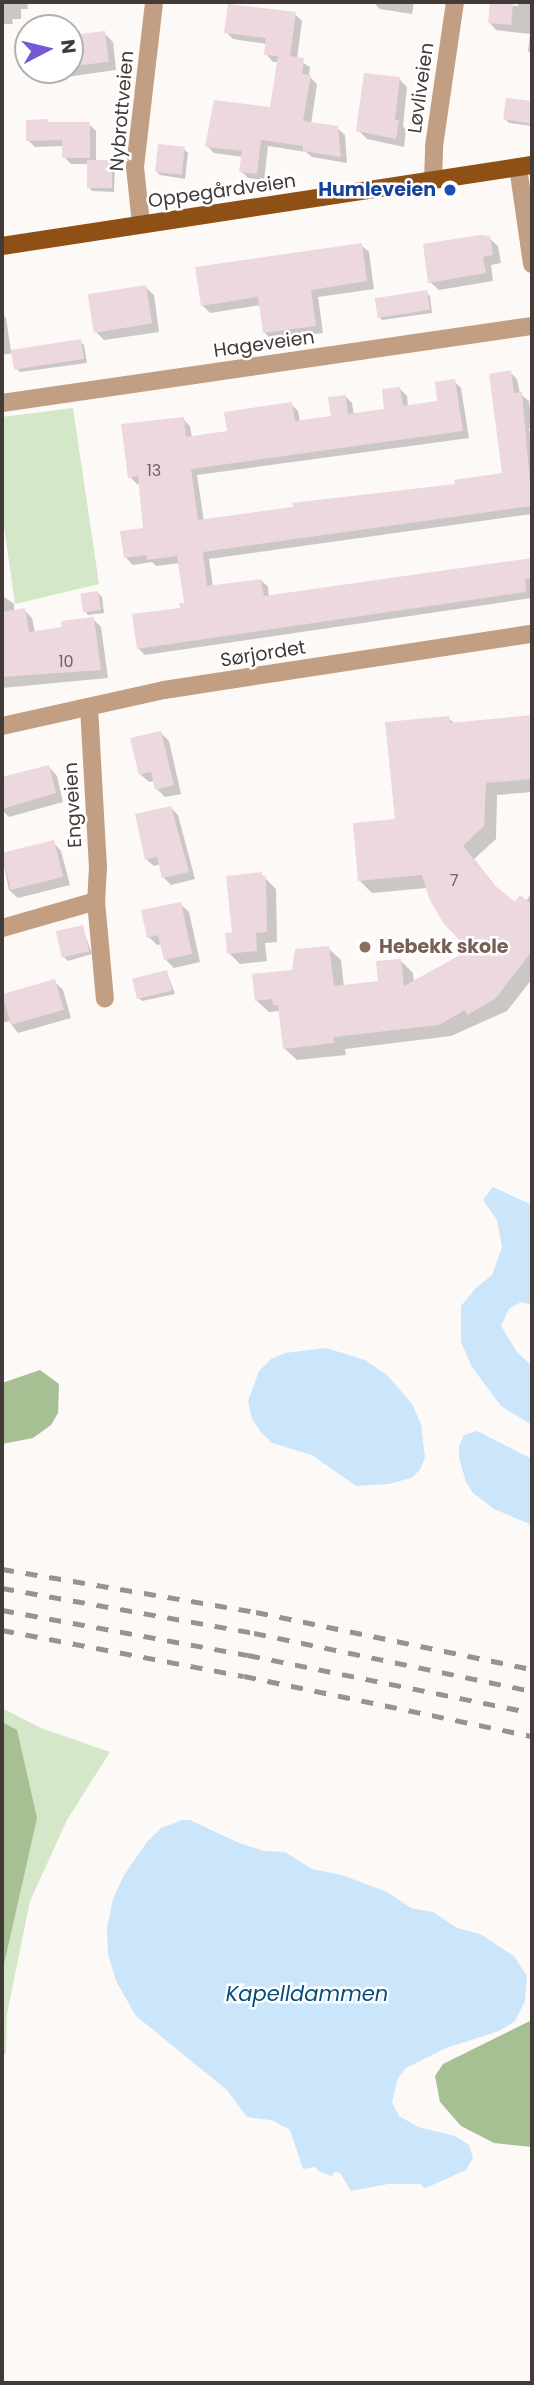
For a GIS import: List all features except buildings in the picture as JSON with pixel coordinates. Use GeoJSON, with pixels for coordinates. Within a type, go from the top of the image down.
{"type":"FeatureCollection","features":[{"type":"Feature","properties":{"kind":"main road","name":"Oppegårdveien"},"geometry":{"type":"LineString","coordinates":[[2,246],[525,166]]}},
{"type":"Feature","properties":{"kind":"street","name":"Nybrottveien"},"geometry":{"type":"LineString","coordinates":[[141,224],[135,167],[154,2]]}},
{"type":"Feature","properties":{"kind":"street","name":"Løvliveien"},"geometry":{"type":"LineString","coordinates":[[433,180],[434,146],[455,2]]}},
{"type":"Feature","properties":{"kind":"street"},"geometry":{"type":"LineString","coordinates":[[525,166],[532,264]]}},
{"type":"Feature","properties":{"kind":"street","name":"Hageveien"},"geometry":{"type":"LineString","coordinates":[[2,403],[532,326]]}},
{"type":"Feature","properties":{"kind":"street","name":"Sørjordet"},"geometry":{"type":"LineString","coordinates":[[2,726],[164,690],[532,634]]}},
{"type":"Feature","properties":{"kind":"street","name":"Engveien"},"geometry":{"type":"LineString","coordinates":[[89,707],[98,866],[96,901],[105,999]]}},
{"type":"Feature","properties":{"kind":"street"},"geometry":{"type":"LineString","coordinates":[[2,928],[96,901]]}},
{"type":"Feature","properties":{"kind":"green space"},"geometry":{"type":"Polygon","coordinates":[[[73,408],[99,584],[15,604],[2,512],[2,417],[73,408]]]}},
{"type":"Feature","properties":{"kind":"green space"},"geometry":{"type":"Polygon","coordinates":[[[40,1370],[59,1384],[58,1413],[51,1425],[33,1438],[2,1444],[2,1383],[40,1370]]]}},
{"type":"Feature","properties":{"kind":"green space"},"geometry":{"type":"Polygon","coordinates":[[[2,1708],[41,1728],[110,1752],[67,1820],[30,1901],[7,2014],[6,2054],[2,2055],[2,1708]]]}},
{"type":"Feature","properties":{"kind":"green space"},"geometry":{"type":"Polygon","coordinates":[[[2,1722],[17,1730],[37,1818],[2,1973],[2,1722]]]}},
{"type":"Feature","properties":{"kind":"green space"},"geometry":{"type":"Polygon","coordinates":[[[532,2020],[532,2147],[494,2143],[461,2126],[440,2102],[435,2076],[443,2064],[532,2020]]]}},
{"type":"Feature","properties":{"kind":"water"},"geometry":{"type":"Polygon","coordinates":[[[493,1187],[532,1205],[532,1305],[521,1302],[509,1309],[501,1326],[517,1352],[532,1366],[532,1425],[501,1406],[472,1367],[461,1342],[461,1306],[476,1288],[492,1275],[502,1247],[497,1220],[483,1200],[493,1187]]]}},
{"type":"Feature","properties":{"kind":"water"},"geometry":{"type":"Polygon","coordinates":[[[326,1348],[365,1360],[387,1375],[412,1404],[421,1424],[425,1457],[420,1470],[411,1478],[389,1484],[356,1486],[312,1455],[272,1443],[252,1419],[248,1401],[259,1371],[271,1359],[285,1353],[326,1348]]]}},
{"type":"Feature","properties":{"kind":"water"},"geometry":{"type":"Polygon","coordinates":[[[477,1431],[532,1459],[532,1525],[494,1509],[473,1493],[466,1482],[459,1458],[459,1446],[464,1435],[477,1431]]]}},
{"type":"Feature","properties":{"kind":"water","name":"Kapelldammen"},"geometry":{"type":"Polygon","coordinates":[[[182,1820],[190,1820],[239,1843],[264,1851],[285,1852],[312,1869],[342,1875],[387,1892],[411,1908],[433,1912],[457,1928],[480,1934],[514,1956],[527,1976],[525,2001],[515,2021],[499,2031],[446,2048],[406,2068],[398,2078],[392,2102],[399,2116],[418,2127],[455,2136],[469,2145],[473,2158],[466,2170],[424,2188],[421,2184],[388,2184],[351,2191],[340,2173],[334,2172],[332,2176],[315,2167],[303,2169],[290,2130],[271,2120],[247,2117],[227,2090],[136,2016],[116,1981],[108,1954],[107,1928],[113,1899],[124,1875],[147,1842],[161,1828],[182,1820]]]}},
{"type":"Feature","properties":{"kind":"railway"},"geometry":{"type":"LineString","coordinates":[[2,1569],[256,1612],[532,1669]]}},
{"type":"Feature","properties":{"kind":"railway"},"geometry":{"type":"LineString","coordinates":[[2,1588],[254,1633],[532,1691]]}},
{"type":"Feature","properties":{"kind":"railway"},"geometry":{"type":"LineString","coordinates":[[2,1610],[248,1655],[532,1713]]}},
{"type":"Feature","properties":{"kind":"railway"},"geometry":{"type":"LineString","coordinates":[[2,1630],[244,1676],[532,1736]]}},
{"type":"Feature","properties":{"kind":"place","name":"Humleveien"},"geometry":{"type":"Point","coordinates":[450,190]}},
{"type":"Feature","properties":{"kind":"place","name":"Hebekk skole"},"geometry":{"type":"Point","coordinates":[365,947]}}]}
